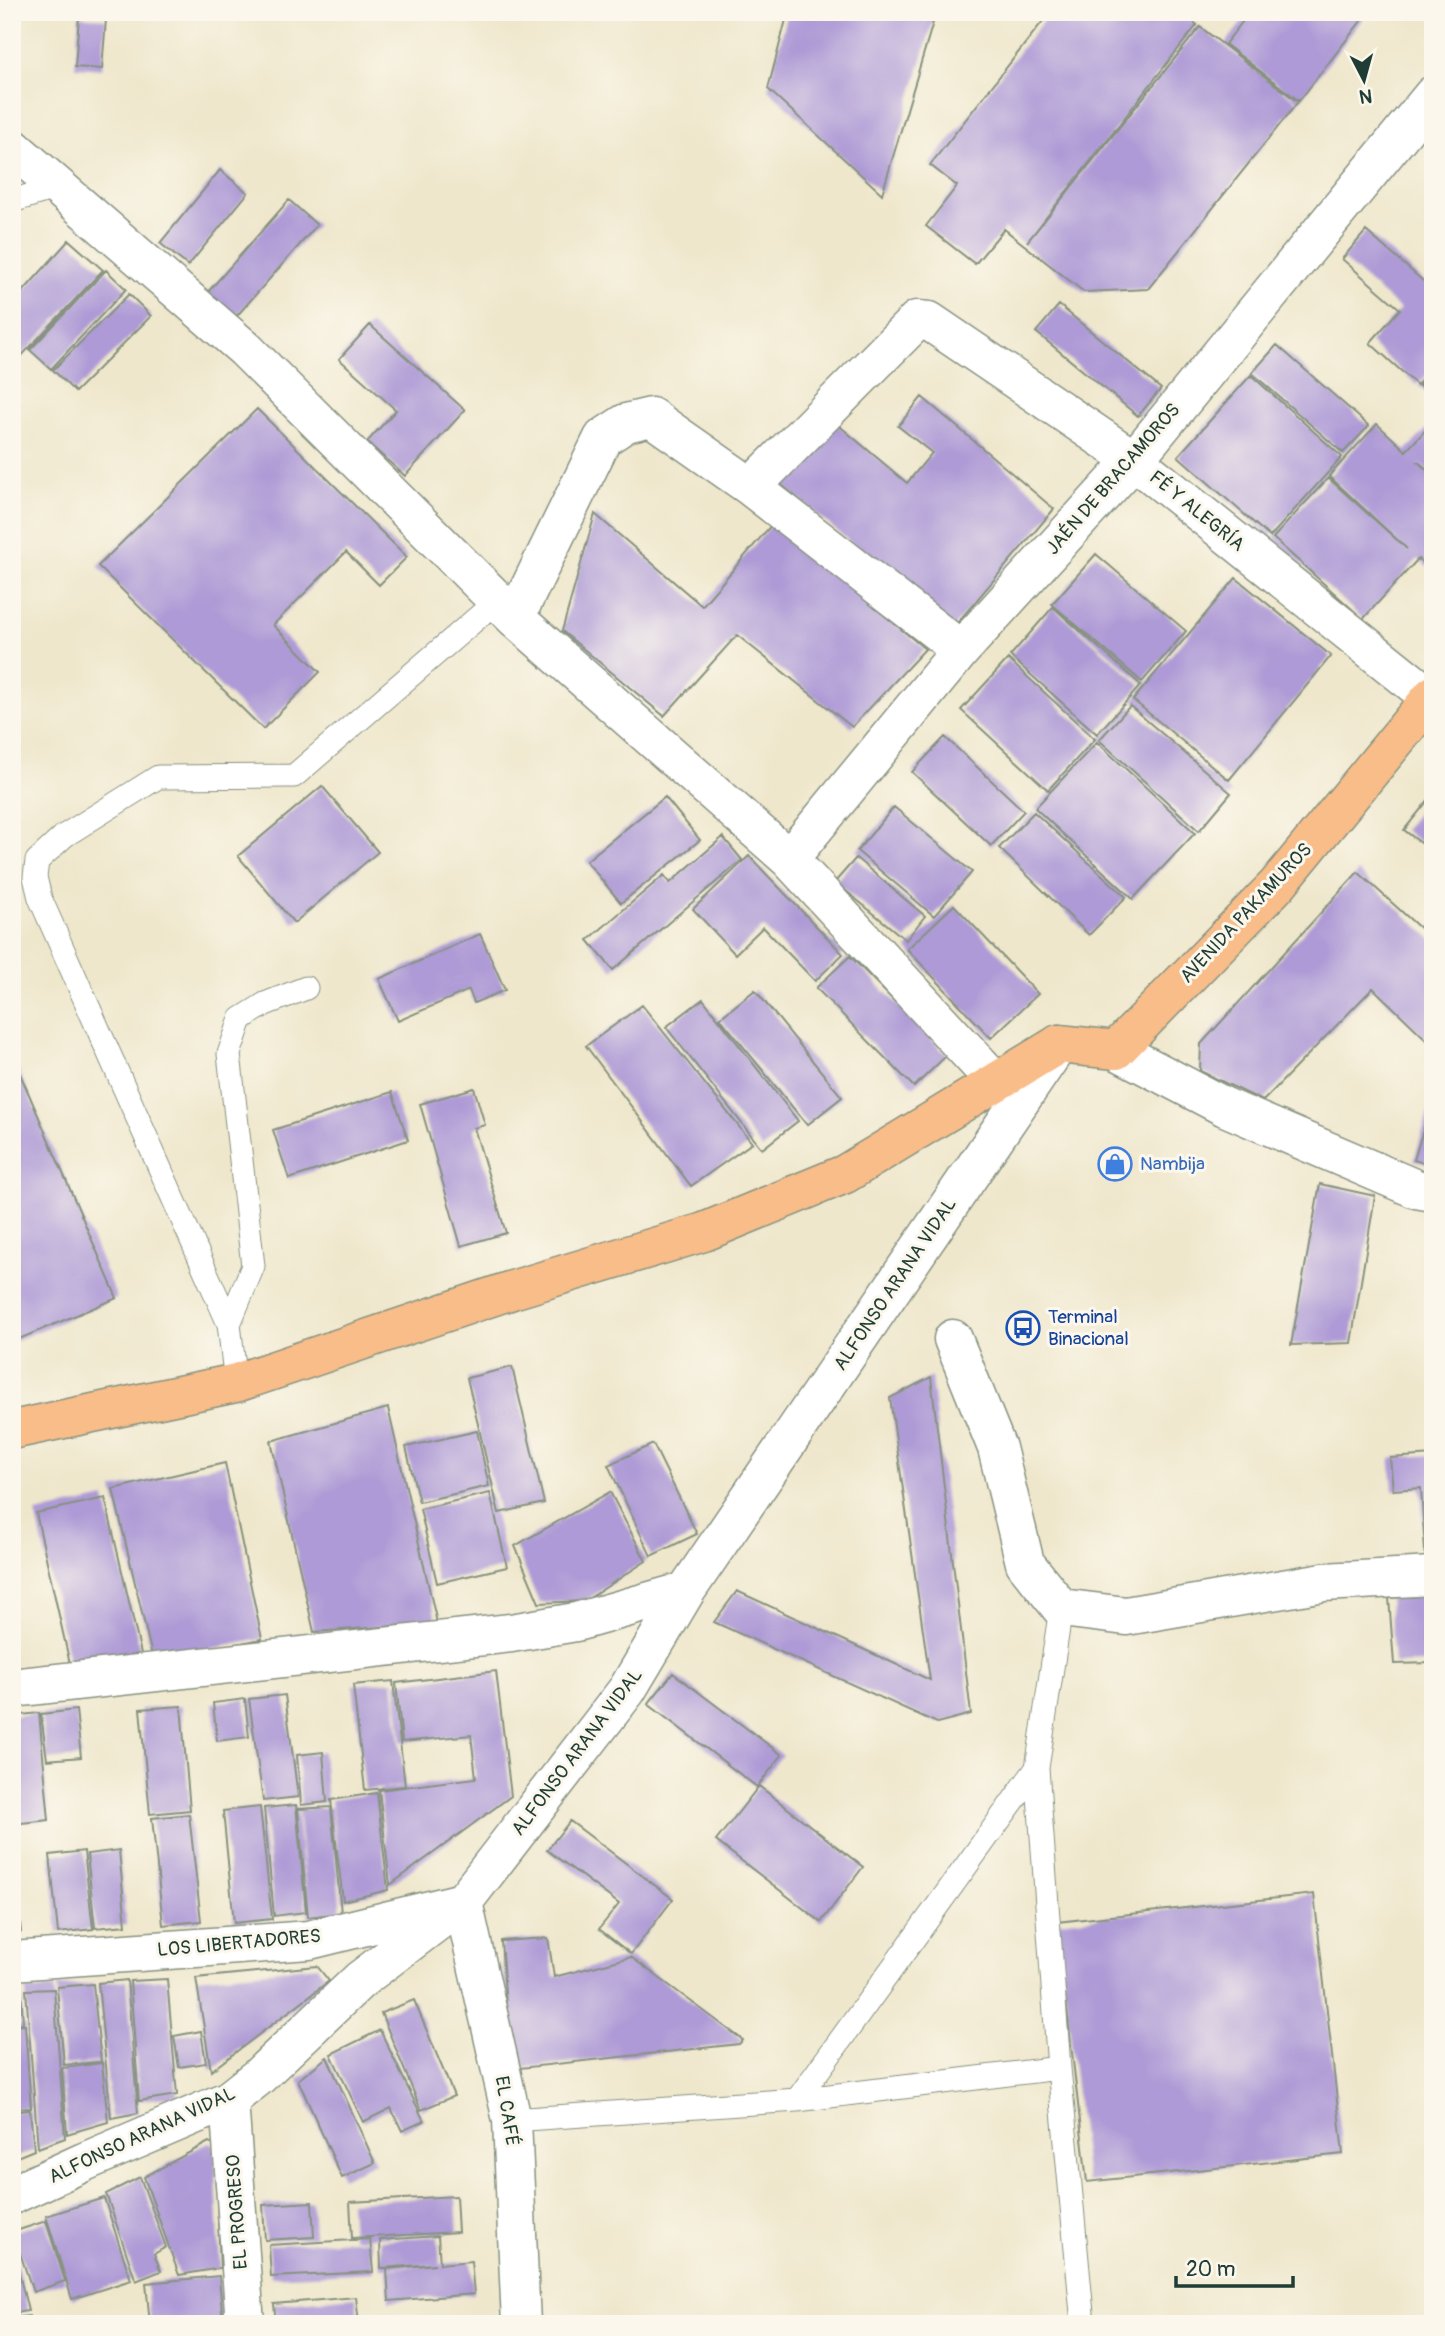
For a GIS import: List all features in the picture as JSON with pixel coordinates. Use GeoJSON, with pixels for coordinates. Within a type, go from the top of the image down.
{"type":"FeatureCollection","features":[{"type":"Feature","properties":{"kind":"highway","name":"AVENIDA PAKAMUROS"},"geometry":{"type":"LineString","coordinates":[[1116,1050],[1277,886],[1432,697]]}},
{"type":"Feature","properties":{"kind":"highway"},"geometry":{"type":"LineString","coordinates":[[12,1430],[236,1383],[512,1290],[704,1232],[845,1174],[1059,1044],[1116,1050]]}},
{"type":"Feature","properties":{"kind":"street","name":"JAÉN DE BRACAMOROS"},"geometry":{"type":"LineString","coordinates":[[789,859],[961,650],[1134,460],[1433,95]]}},
{"type":"Feature","properties":{"kind":"street"},"geometry":{"type":"LineString","coordinates":[[12,147],[244,349],[506,609],[789,859],[996,1082]]}},
{"type":"Feature","properties":{"kind":"street","name":"FÉ Y ALEGRÍA"},"geometry":{"type":"LineString","coordinates":[[751,487],[917,320],[929,321],[1134,460],[1432,697]]}},
{"type":"Feature","properties":{"kind":"street"},"geometry":{"type":"LineString","coordinates":[[506,609],[603,438],[626,423],[651,418],[751,487],[961,650]]}},
{"type":"Feature","properties":{"kind":"street","name":"ALFONSO ARANA VIDAL"},"geometry":{"type":"LineString","coordinates":[[12,2195],[229,2100],[258,2077],[360,1980],[463,1902],[627,1690],[686,1591],[1059,1044]]}},
{"type":"Feature","properties":{"kind":"street"},"geometry":{"type":"LineString","coordinates":[[1116,1050],[1225,1107],[1416,1189],[1433,1192]]}},
{"type":"Feature","properties":{"kind":"street"},"geometry":{"type":"LineString","coordinates":[[953,1339],[997,1448],[1026,1563],[1061,1608],[1126,1616],[1324,1582],[1433,1576]]}},
{"type":"Feature","properties":{"kind":"street"},"geometry":{"type":"LineString","coordinates":[[12,1688],[511,1633],[576,1622],[686,1591]]}},
{"type":"Feature","properties":{"kind":"street","name":"LOS LIBERTADORES"},"geometry":{"type":"LineString","coordinates":[[12,1961],[309,1940],[463,1902]]}},
{"type":"Feature","properties":{"kind":"street","name":"EL CAFÉ"},"geometry":{"type":"LineString","coordinates":[[463,1902],[512,2120],[520,2324]]}},
{"type":"Feature","properties":{"kind":"street","name":"EL PROGRESO"},"geometry":{"type":"LineString","coordinates":[[229,2100],[245,2324]]}},
{"type":"Feature","properties":{"kind":"lane"},"geometry":{"type":"LineString","coordinates":[[12,201],[58,187]]}},
{"type":"Feature","properties":{"kind":"lane"},"geometry":{"type":"LineString","coordinates":[[236,1383],[229,1324],[40,898],[35,877],[37,861],[64,836],[159,777],[294,776],[506,609]]}},
{"type":"Feature","properties":{"kind":"lane"},"geometry":{"type":"LineString","coordinates":[[229,1324],[253,1266],[229,1055],[241,1019],[265,1004],[306,988]]}},
{"type":"Feature","properties":{"kind":"lane"},"geometry":{"type":"LineString","coordinates":[[1061,1608],[1037,1768],[1059,2068],[1083,2324]]}},
{"type":"Feature","properties":{"kind":"lane"},"geometry":{"type":"LineString","coordinates":[[797,2100],[1037,1768]]}},
{"type":"Feature","properties":{"kind":"lane"},"geometry":{"type":"LineString","coordinates":[[512,2120],[797,2100],[1059,2068]]}},
{"type":"Feature","properties":{"kind":"building"},"geometry":{"type":"Polygon","coordinates":[[[788,12],[936,12],[882,194],[768,89],[788,12]]]}},
{"type":"Feature","properties":{"kind":"building"},"geometry":{"type":"Polygon","coordinates":[[[1050,12],[1181,12],[1197,25],[1027,242],[1200,27],[1298,102],[1148,289],[1084,292],[1004,229],[975,264],[926,226],[957,186],[930,165],[1050,12]]]}},
{"type":"Feature","properties":{"kind":"building"},"geometry":{"type":"Polygon","coordinates":[[[1250,12],[1368,12],[1299,101],[1225,44],[1250,12]]]}},
{"type":"Feature","properties":{"kind":"building"},"geometry":{"type":"Polygon","coordinates":[[[79,16],[106,19],[102,69],[75,67],[79,16]]]}},
{"type":"Feature","properties":{"kind":"building"},"geometry":{"type":"Polygon","coordinates":[[[220,170],[248,193],[188,266],[160,243],[220,170]]]}},
{"type":"Feature","properties":{"kind":"building"},"geometry":{"type":"Polygon","coordinates":[[[289,200],[317,225],[235,318],[207,293],[289,200]]]}},
{"type":"Feature","properties":{"kind":"building"},"geometry":{"type":"Polygon","coordinates":[[[1366,231],[1431,288],[1433,285],[1433,369],[1417,385],[1370,343],[1400,309],[1342,259],[1366,231]]]}},
{"type":"Feature","properties":{"kind":"building"},"geometry":{"type":"Polygon","coordinates":[[[69,240],[103,270],[12,366],[12,304],[69,240]]]}},
{"type":"Feature","properties":{"kind":"building"},"geometry":{"type":"Polygon","coordinates":[[[106,270],[126,289],[51,369],[30,350],[106,270]]]}},
{"type":"Feature","properties":{"kind":"building"},"geometry":{"type":"Polygon","coordinates":[[[129,294],[151,316],[75,392],[53,370],[129,294]]]}},
{"type":"Feature","properties":{"kind":"building"},"geometry":{"type":"Polygon","coordinates":[[[1059,305],[1161,389],[1138,416],[1036,332],[1059,305]]]}},
{"type":"Feature","properties":{"kind":"building"},"geometry":{"type":"Polygon","coordinates":[[[370,325],[465,410],[405,476],[367,442],[396,410],[339,359],[370,325]]]}},
{"type":"Feature","properties":{"kind":"building"},"geometry":{"type":"Polygon","coordinates":[[[1277,345],[1369,426],[1343,453],[1252,373],[1277,345]]]}},
{"type":"Feature","properties":{"kind":"building"},"geometry":{"type":"Polygon","coordinates":[[[1433,371],[1433,398],[1419,386],[1433,371]]]}},
{"type":"Feature","properties":{"kind":"building"},"geometry":{"type":"Polygon","coordinates":[[[1251,375],[1342,457],[1270,537],[1178,456],[1251,375]]]}},
{"type":"Feature","properties":{"kind":"building"},"geometry":{"type":"Polygon","coordinates":[[[922,397],[1054,509],[953,628],[777,481],[830,418],[907,483],[932,453],[898,426],[922,397]]]}},
{"type":"Feature","properties":{"kind":"building"},"geometry":{"type":"Polygon","coordinates":[[[257,409],[407,557],[379,585],[346,552],[273,625],[320,672],[263,729],[98,566],[257,409]]]}},
{"type":"Feature","properties":{"kind":"building"},"geometry":{"type":"Polygon","coordinates":[[[1433,422],[1433,474],[1417,461],[1433,476],[1433,561],[1427,567],[1418,559],[1363,619],[1273,538],[1328,478],[1407,549],[1329,476],[1377,424],[1406,451],[1433,422]]]}},
{"type":"Feature","properties":{"kind":"building"},"geometry":{"type":"Polygon","coordinates":[[[595,514],[702,606],[773,523],[925,649],[852,727],[737,635],[664,716],[562,631],[595,514]]]}},
{"type":"Feature","properties":{"kind":"building"},"geometry":{"type":"Polygon","coordinates":[[[1096,554],[1186,631],[1142,682],[1052,604],[1096,554]]]}},
{"type":"Feature","properties":{"kind":"building"},"geometry":{"type":"Polygon","coordinates":[[[1236,578],[1331,656],[1229,780],[1133,700],[1236,578]]]}},
{"type":"Feature","properties":{"kind":"building"},"geometry":{"type":"Polygon","coordinates":[[[1053,607],[1141,685],[1097,734],[1010,656],[1053,607]]]}},
{"type":"Feature","properties":{"kind":"building"},"geometry":{"type":"Polygon","coordinates":[[[1008,659],[1095,739],[1048,790],[961,710],[1008,659]]]}},
{"type":"Feature","properties":{"kind":"building"},"geometry":{"type":"Polygon","coordinates":[[[1130,706],[1231,793],[1199,831],[1099,740],[1130,706]]]}},
{"type":"Feature","properties":{"kind":"building"},"geometry":{"type":"Polygon","coordinates":[[[945,737],[1024,811],[991,846],[912,772],[945,737]]]}},
{"type":"Feature","properties":{"kind":"building"},"geometry":{"type":"Polygon","coordinates":[[[1097,742],[1195,833],[1133,899],[1035,808],[1097,742]]]}},
{"type":"Feature","properties":{"kind":"building"},"geometry":{"type":"Polygon","coordinates":[[[322,786],[378,852],[294,923],[238,856],[322,786]]]}},
{"type":"Feature","properties":{"kind":"building"},"geometry":{"type":"Polygon","coordinates":[[[1433,794],[1433,852],[1404,830],[1433,794]]]}},
{"type":"Feature","properties":{"kind":"building"},"geometry":{"type":"Polygon","coordinates":[[[665,797],[700,840],[621,903],[586,861],[665,797]]]}},
{"type":"Feature","properties":{"kind":"building"},"geometry":{"type":"Polygon","coordinates":[[[894,807],[972,872],[934,916],[857,851],[894,807]]]}},
{"type":"Feature","properties":{"kind":"building"},"geometry":{"type":"Polygon","coordinates":[[[1034,812],[1126,897],[1089,935],[999,848],[1034,812]]]}},
{"type":"Feature","properties":{"kind":"building"},"geometry":{"type":"Polygon","coordinates":[[[723,837],[742,860],[613,970],[588,940],[664,875],[670,883],[723,837]]]}},
{"type":"Feature","properties":{"kind":"building"},"geometry":{"type":"Polygon","coordinates":[[[749,856],[843,954],[815,981],[763,927],[735,954],[693,909],[749,856]]]}},
{"type":"Feature","properties":{"kind":"building"},"geometry":{"type":"Polygon","coordinates":[[[856,858],[925,916],[906,940],[835,882],[856,858]]]}},
{"type":"Feature","properties":{"kind":"building"},"geometry":{"type":"Polygon","coordinates":[[[1358,872],[1433,940],[1433,1046],[1373,988],[1263,1101],[1200,1071],[1201,1044],[1358,872]]]}},
{"type":"Feature","properties":{"kind":"building"},"geometry":{"type":"Polygon","coordinates":[[[954,905],[1038,994],[991,1038],[907,949],[954,905]]]}},
{"type":"Feature","properties":{"kind":"building"},"geometry":{"type":"Polygon","coordinates":[[[480,934],[505,990],[474,1003],[469,990],[398,1021],[379,979],[480,934]]]}},
{"type":"Feature","properties":{"kind":"building"},"geometry":{"type":"Polygon","coordinates":[[[850,956],[947,1055],[914,1087],[816,988],[850,956]]]}},
{"type":"Feature","properties":{"kind":"building"},"geometry":{"type":"Polygon","coordinates":[[[755,990],[842,1097],[807,1125],[720,1018],[755,990]]]}},
{"type":"Feature","properties":{"kind":"building"},"geometry":{"type":"Polygon","coordinates":[[[703,999],[798,1121],[762,1149],[666,1027],[703,999]]]}},
{"type":"Feature","properties":{"kind":"building"},"geometry":{"type":"Polygon","coordinates":[[[642,1005],[752,1143],[691,1186],[586,1046],[642,1005]]]}},
{"type":"Feature","properties":{"kind":"building"},"geometry":{"type":"Polygon","coordinates":[[[18,1069],[117,1298],[12,1342],[12,1071],[18,1069]]]}},
{"type":"Feature","properties":{"kind":"building"},"geometry":{"type":"Polygon","coordinates":[[[474,1088],[485,1125],[474,1128],[506,1233],[461,1246],[420,1104],[474,1088]]]}},
{"type":"Feature","properties":{"kind":"building"},"geometry":{"type":"Polygon","coordinates":[[[392,1092],[408,1140],[289,1179],[273,1130],[392,1092]]]}},
{"type":"Feature","properties":{"kind":"building"},"geometry":{"type":"Polygon","coordinates":[[[1433,1097],[1433,1166],[1414,1160],[1433,1097]]]}},
{"type":"Feature","properties":{"kind":"building"},"geometry":{"type":"Polygon","coordinates":[[[1320,1184],[1375,1196],[1351,1343],[1291,1345],[1320,1184]]]}},
{"type":"Feature","properties":{"kind":"building"},"geometry":{"type":"Polygon","coordinates":[[[512,1367],[544,1503],[499,1513],[467,1378],[512,1367]]]}},
{"type":"Feature","properties":{"kind":"building"},"geometry":{"type":"Polygon","coordinates":[[[931,1377],[971,1714],[937,1723],[714,1622],[737,1591],[930,1680],[890,1398],[931,1377]]]}},
{"type":"Feature","properties":{"kind":"building"},"geometry":{"type":"Polygon","coordinates":[[[388,1408],[437,1623],[314,1632],[271,1441],[388,1408]]]}},
{"type":"Feature","properties":{"kind":"building"},"geometry":{"type":"Polygon","coordinates":[[[477,1431],[489,1486],[419,1502],[406,1447],[477,1431]]]}},
{"type":"Feature","properties":{"kind":"building"},"geometry":{"type":"Polygon","coordinates":[[[653,1444],[697,1534],[651,1556],[608,1465],[653,1444]]]}},
{"type":"Feature","properties":{"kind":"building"},"geometry":{"type":"Polygon","coordinates":[[[1433,1455],[1433,1568],[1426,1568],[1421,1488],[1393,1490],[1390,1458],[1433,1455]]]}},
{"type":"Feature","properties":{"kind":"building"},"geometry":{"type":"Polygon","coordinates":[[[225,1463],[262,1639],[153,1660],[113,1489],[225,1463]]]}},
{"type":"Feature","properties":{"kind":"building"},"geometry":{"type":"Polygon","coordinates":[[[610,1492],[646,1561],[585,1601],[539,1603],[515,1546],[610,1492]]]}},
{"type":"Feature","properties":{"kind":"building"},"geometry":{"type":"Polygon","coordinates":[[[490,1493],[507,1567],[437,1583],[420,1509],[490,1493]]]}},
{"type":"Feature","properties":{"kind":"building"},"geometry":{"type":"Polygon","coordinates":[[[105,1498],[142,1658],[72,1673],[36,1513],[105,1498]]]}},
{"type":"Feature","properties":{"kind":"building"},"geometry":{"type":"Polygon","coordinates":[[[1433,1595],[1433,1663],[1394,1664],[1389,1598],[1433,1595]]]}},
{"type":"Feature","properties":{"kind":"building"},"geometry":{"type":"Polygon","coordinates":[[[496,1671],[511,1796],[390,1885],[379,1790],[476,1778],[471,1735],[402,1742],[396,1683],[496,1671]]]}},
{"type":"Feature","properties":{"kind":"building"},"geometry":{"type":"Polygon","coordinates":[[[673,1673],[782,1755],[757,1787],[648,1704],[673,1673]]]}},
{"type":"Feature","properties":{"kind":"building"},"geometry":{"type":"Polygon","coordinates":[[[393,1681],[405,1786],[365,1790],[353,1685],[393,1681]]]}},
{"type":"Feature","properties":{"kind":"building"},"geometry":{"type":"Polygon","coordinates":[[[285,1695],[298,1797],[263,1801],[249,1699],[285,1695]]]}},
{"type":"Feature","properties":{"kind":"building"},"geometry":{"type":"Polygon","coordinates":[[[245,1699],[249,1737],[217,1741],[213,1703],[245,1699]]]}},
{"type":"Feature","properties":{"kind":"building"},"geometry":{"type":"Polygon","coordinates":[[[181,1706],[190,1810],[150,1814],[140,1709],[181,1706]]]}},
{"type":"Feature","properties":{"kind":"building"},"geometry":{"type":"Polygon","coordinates":[[[76,1710],[81,1757],[47,1760],[41,1714],[76,1710]]]}},
{"type":"Feature","properties":{"kind":"building"},"geometry":{"type":"Polygon","coordinates":[[[39,1713],[49,1820],[12,1824],[12,1716],[39,1713]]]}},
{"type":"Feature","properties":{"kind":"building"},"geometry":{"type":"Polygon","coordinates":[[[323,1752],[327,1802],[301,1805],[297,1755],[323,1752]]]}},
{"type":"Feature","properties":{"kind":"building"},"geometry":{"type":"Polygon","coordinates":[[[759,1786],[863,1867],[821,1922],[716,1841],[759,1786]]]}},
{"type":"Feature","properties":{"kind":"building"},"geometry":{"type":"Polygon","coordinates":[[[377,1793],[388,1890],[343,1901],[331,1800],[377,1793]]]}},
{"type":"Feature","properties":{"kind":"building"},"geometry":{"type":"Polygon","coordinates":[[[296,1805],[306,1912],[274,1916],[264,1808],[296,1805]]]}},
{"type":"Feature","properties":{"kind":"building"},"geometry":{"type":"Polygon","coordinates":[[[260,1807],[272,1919],[234,1923],[223,1811],[260,1807]]]}},
{"type":"Feature","properties":{"kind":"building"},"geometry":{"type":"Polygon","coordinates":[[[331,1807],[341,1913],[308,1917],[298,1809],[331,1807]]]}},
{"type":"Feature","properties":{"kind":"building"},"geometry":{"type":"Polygon","coordinates":[[[189,1814],[201,1921],[163,1925],[152,1818],[189,1814]]]}},
{"type":"Feature","properties":{"kind":"building"},"geometry":{"type":"Polygon","coordinates":[[[570,1821],[673,1899],[631,1954],[599,1929],[619,1904],[547,1850],[570,1821]]]}},
{"type":"Feature","properties":{"kind":"building"},"geometry":{"type":"Polygon","coordinates":[[[119,1850],[126,1925],[95,1928],[87,1854],[119,1850]]]}},
{"type":"Feature","properties":{"kind":"building"},"geometry":{"type":"Polygon","coordinates":[[[84,1851],[93,1929],[58,1933],[50,1855],[84,1851]]]}},
{"type":"Feature","properties":{"kind":"building"},"geometry":{"type":"Polygon","coordinates":[[[12,1866],[21,1932],[12,1933],[12,1866]]]}},
{"type":"Feature","properties":{"kind":"building"},"geometry":{"type":"Polygon","coordinates":[[[1314,1894],[1343,2154],[1087,2182],[1057,1922],[1314,1894]]]}},
{"type":"Feature","properties":{"kind":"building"},"geometry":{"type":"Polygon","coordinates":[[[548,1938],[554,1977],[631,1957],[743,2040],[739,2044],[511,2069],[501,1941],[548,1938]]]}},
{"type":"Feature","properties":{"kind":"building"},"geometry":{"type":"Polygon","coordinates":[[[317,1966],[329,1981],[211,2071],[196,1978],[317,1966]]]}},
{"type":"Feature","properties":{"kind":"building"},"geometry":{"type":"Polygon","coordinates":[[[167,1979],[177,2095],[139,2101],[130,1981],[167,1979]]]}},
{"type":"Feature","properties":{"kind":"building"},"geometry":{"type":"Polygon","coordinates":[[[127,1980],[138,2113],[111,2118],[98,1983],[127,1980]]]}},
{"type":"Feature","properties":{"kind":"building"},"geometry":{"type":"Polygon","coordinates":[[[93,1984],[101,2062],[64,2065],[57,1987],[93,1984]]]}},
{"type":"Feature","properties":{"kind":"building"},"geometry":{"type":"Polygon","coordinates":[[[54,1989],[65,2138],[38,2148],[26,1990],[54,1989]]]}},
{"type":"Feature","properties":{"kind":"building"},"geometry":{"type":"Polygon","coordinates":[[[21,1990],[23,2023],[12,2024],[12,1991],[21,1990]]]}},
{"type":"Feature","properties":{"kind":"building"},"geometry":{"type":"Polygon","coordinates":[[[414,2000],[454,2096],[421,2110],[381,2013],[414,2000]]]}},
{"type":"Feature","properties":{"kind":"building"},"geometry":{"type":"Polygon","coordinates":[[[25,2025],[31,2108],[12,2109],[12,2026],[25,2025]]]}},
{"type":"Feature","properties":{"kind":"building"},"geometry":{"type":"Polygon","coordinates":[[[380,2030],[424,2121],[402,2131],[391,2108],[363,2122],[331,2054],[380,2030]]]}},
{"type":"Feature","properties":{"kind":"building"},"geometry":{"type":"Polygon","coordinates":[[[201,2031],[206,2063],[179,2067],[174,2036],[201,2031]]]}},
{"type":"Feature","properties":{"kind":"building"},"geometry":{"type":"Polygon","coordinates":[[[327,2057],[375,2163],[342,2178],[298,2080],[327,2057]]]}},
{"type":"Feature","properties":{"kind":"building"},"geometry":{"type":"Polygon","coordinates":[[[102,2063],[108,2122],[67,2134],[62,2068],[102,2063]]]}},
{"type":"Feature","properties":{"kind":"building"},"geometry":{"type":"Polygon","coordinates":[[[30,2110],[34,2150],[12,2159],[12,2112],[30,2110]]]}},
{"type":"Feature","properties":{"kind":"building"},"geometry":{"type":"Polygon","coordinates":[[[209,2142],[215,2146],[220,2268],[179,2275],[144,2177],[209,2142]]]}},
{"type":"Feature","properties":{"kind":"building"},"geometry":{"type":"Polygon","coordinates":[[[140,2177],[166,2247],[154,2254],[161,2271],[136,2281],[106,2194],[140,2177]]]}},
{"type":"Feature","properties":{"kind":"building"},"geometry":{"type":"Polygon","coordinates":[[[456,2196],[458,2232],[352,2238],[350,2202],[456,2196]]]}},
{"type":"Feature","properties":{"kind":"building"},"geometry":{"type":"Polygon","coordinates":[[[104,2198],[131,2280],[72,2299],[46,2216],[104,2198]]]}},
{"type":"Feature","properties":{"kind":"building"},"geometry":{"type":"Polygon","coordinates":[[[312,2202],[314,2237],[265,2240],[263,2205],[312,2202]]]}},
{"type":"Feature","properties":{"kind":"building"},"geometry":{"type":"Polygon","coordinates":[[[46,2221],[65,2281],[33,2292],[13,2232],[46,2221]]]}},
{"type":"Feature","properties":{"kind":"building"},"geometry":{"type":"Polygon","coordinates":[[[438,2236],[440,2264],[471,2261],[474,2294],[389,2301],[387,2269],[435,2264],[381,2268],[380,2240],[438,2236]]]}},
{"type":"Feature","properties":{"kind":"building"},"geometry":{"type":"Polygon","coordinates":[[[370,2239],[373,2272],[271,2277],[269,2245],[370,2239]]]}},
{"type":"Feature","properties":{"kind":"building"},"geometry":{"type":"Polygon","coordinates":[[[12,2244],[28,2311],[12,2313],[12,2244]]]}},
{"type":"Feature","properties":{"kind":"building"},"geometry":{"type":"Polygon","coordinates":[[[219,2276],[223,2324],[150,2324],[146,2283],[219,2276]]]}},
{"type":"Feature","properties":{"kind":"building"},"geometry":{"type":"Polygon","coordinates":[[[356,2297],[359,2324],[276,2324],[274,2304],[356,2297]]]}},
{"type":"Feature","properties":{"kind":"building"},"geometry":{"type":"Polygon","coordinates":[[[29,2316],[30,2324],[12,2324],[12,2318],[29,2316]]]}},
{"type":"Feature","properties":{"kind":"place","name":"Nambija"},"geometry":{"type":"Point","coordinates":[1115,1164]}},
{"type":"Feature","properties":{"kind":"place","name":"Terminal Binacional"},"geometry":{"type":"Point","coordinates":[1023,1328]}}]}
